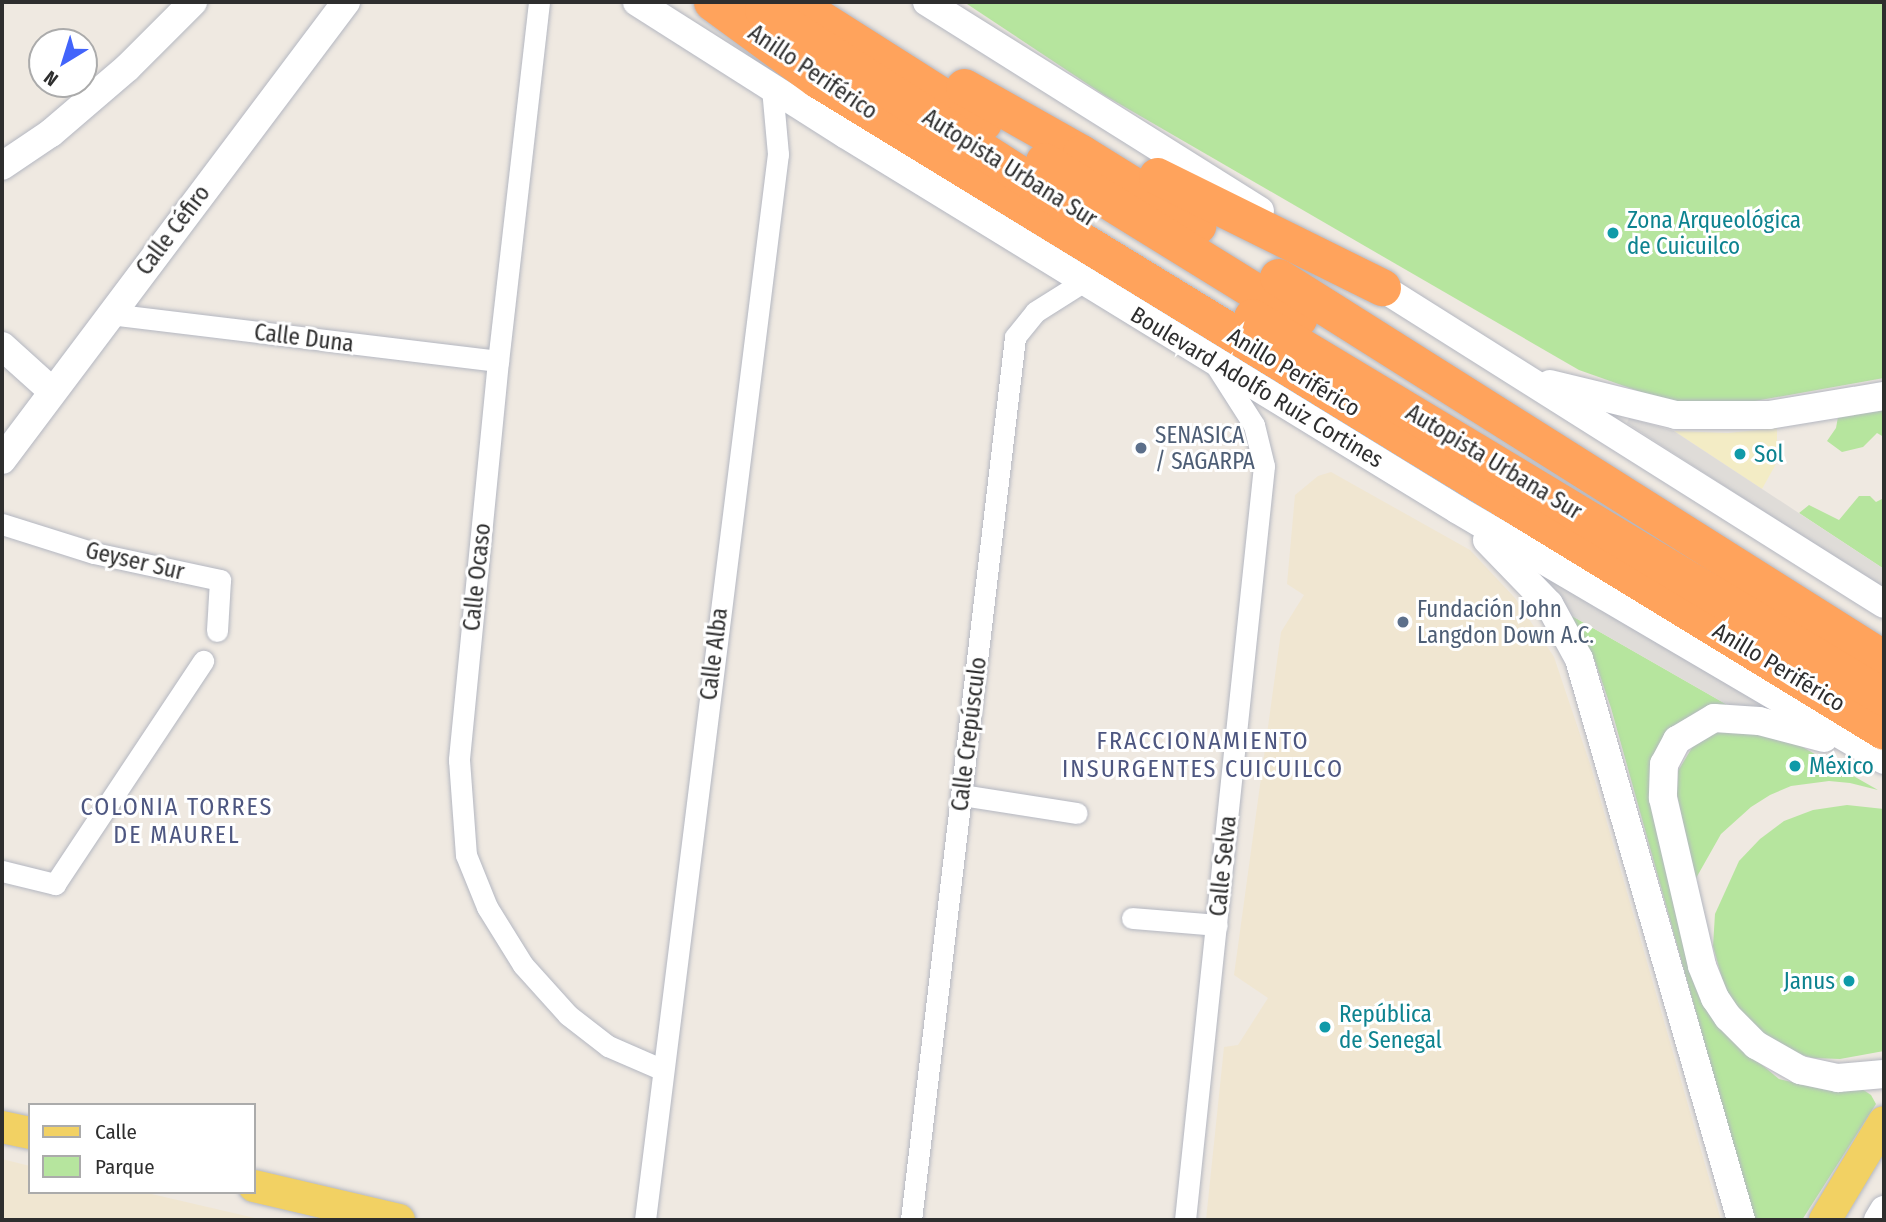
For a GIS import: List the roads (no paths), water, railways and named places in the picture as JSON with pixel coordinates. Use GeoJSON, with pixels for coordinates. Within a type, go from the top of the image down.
{"type":"FeatureCollection","features":[{"type":"Feature","properties":{"kind":"highway","name":"Anillo Periférico"},"geometry":{"type":"LineString","coordinates":[[712,2],[817,79],[1880,748]]}},
{"type":"Feature","properties":{"kind":"highway","name":"Autopista Urbana Sur"},"geometry":{"type":"LineString","coordinates":[[750,2],[844,65],[1116,234],[1884,697]]}},
{"type":"Feature","properties":{"kind":"highway","name":"Autopista Urbana Sur"},"geometry":{"type":"LineString","coordinates":[[794,2],[1071,177],[1884,677]]}},
{"type":"Feature","properties":{"kind":"highway"},"geometry":{"type":"LineString","coordinates":[[826,2],[887,43],[1082,153],[1884,659]]}},
{"type":"Feature","properties":{"kind":"highway"},"geometry":{"type":"LineString","coordinates":[[887,43],[1382,287]]}},
{"type":"Feature","properties":{"kind":"main road"},"geometry":{"type":"LineString","coordinates":[[2,166],[51,133],[128,67],[193,2]]}},
{"type":"Feature","properties":{"kind":"main road","name":"Calle Céfiro"},"geometry":{"type":"LineString","coordinates":[[2,460],[345,2]]}},
{"type":"Feature","properties":{"kind":"main road","name":"Boulevard Adolfo Ruiz Cortines"},"geometry":{"type":"LineString","coordinates":[[637,2],[1458,510],[1880,748]]}},
{"type":"Feature","properties":{"kind":"main road"},"geometry":{"type":"LineString","coordinates":[[927,2],[1521,377],[1734,506],[1884,604]]}},
{"type":"Feature","properties":{"kind":"main road"},"geometry":{"type":"LineString","coordinates":[[2,346],[52,391]]}},
{"type":"Feature","properties":{"kind":"main road"},"geometry":{"type":"LineString","coordinates":[[1521,377],[1676,415],[1769,415],[1884,396]]}},
{"type":"Feature","properties":{"kind":"main road"},"geometry":{"type":"LineString","coordinates":[[1458,510],[1549,604],[1579,659],[1741,1220]]}},
{"type":"Feature","properties":{"kind":"main road"},"geometry":{"type":"LineString","coordinates":[[1880,748],[1780,725],[1714,718],[1677,740],[1664,764],[1662,786],[1702,965],[1715,998],[1728,1017],[1756,1045],[1800,1070],[1838,1077],[1884,1074]]}},
{"type":"Feature","properties":{"kind":"main road"},"geometry":{"type":"LineString","coordinates":[[1825,1220],[1884,1122]]}},
{"type":"Feature","properties":{"kind":"main road"},"geometry":{"type":"LineString","coordinates":[[2,1127],[28,1133]]}},
{"type":"Feature","properties":{"kind":"main road"},"geometry":{"type":"LineString","coordinates":[[256,1186],[399,1220]]}},
{"type":"Feature","properties":{"kind":"main road"},"geometry":{"type":"LineString","coordinates":[[1878,1220],[1884,1210]]}},
{"type":"Feature","properties":{"kind":"street","name":"Calle Ocaso"},"geometry":{"type":"LineString","coordinates":[[539,2],[498,362],[459,760],[466,855],[495,919],[523,965],[559,1005],[608,1046],[661,1069]]}},
{"type":"Feature","properties":{"kind":"street","name":"Calle Alba"},"geometry":{"type":"LineString","coordinates":[[645,1220],[661,1069],[778,155],[772,88]]}},
{"type":"Feature","properties":{"kind":"street","name":"Calle Crepúsculo"},"geometry":{"type":"LineString","coordinates":[[911,1220],[1015,337],[1035,312],[1084,281]]}},
{"type":"Feature","properties":{"kind":"street","name":"Calle Duna"},"geometry":{"type":"LineString","coordinates":[[110,314],[498,362]]}},
{"type":"Feature","properties":{"kind":"street","name":"Calle Selva"},"geometry":{"type":"LineString","coordinates":[[1185,1220],[1264,466],[1254,425],[1211,358]]}},
{"type":"Feature","properties":{"kind":"street","name":"Geyser Sur"},"geometry":{"type":"LineString","coordinates":[[2,524],[94,553],[220,580],[217,631]]}},
{"type":"Feature","properties":{"kind":"street"},"geometry":{"type":"LineString","coordinates":[[2,871],[55,884],[203,661]]}},
{"type":"Feature","properties":{"kind":"street"},"geometry":{"type":"LineString","coordinates":[[962,795],[1077,813]]}},
{"type":"Feature","properties":{"kind":"street"},"geometry":{"type":"LineString","coordinates":[[1132,918],[1217,925]]}},
{"type":"Feature","properties":{"kind":"place","name":"Zona Arqueológica de Cuicuilco"},"geometry":{"type":"Point","coordinates":[1613,233]}},
{"type":"Feature","properties":{"kind":"place","name":"SENASICA / SAGARPA"},"geometry":{"type":"Point","coordinates":[1141,448]}},
{"type":"Feature","properties":{"kind":"place","name":"Sol"},"geometry":{"type":"Point","coordinates":[1740,454]}},
{"type":"Feature","properties":{"kind":"place","name":"Fundación John Langdon Down A.C."},"geometry":{"type":"Point","coordinates":[1403,622]}},
{"type":"Feature","properties":{"kind":"place","name":"México"},"geometry":{"type":"Point","coordinates":[1795,766]}},
{"type":"Feature","properties":{"kind":"place","name":"Janus"},"geometry":{"type":"Point","coordinates":[1849,981]}},
{"type":"Feature","properties":{"kind":"place","name":"República de Senegal"},"geometry":{"type":"Point","coordinates":[1325,1027]}},
{"type":"Feature","properties":{"kind":"district","name":"FRACCIONAMIENTO INSURGENTES CUICUILCO"},"geometry":{"type":"Point","coordinates":[1203,756]}},
{"type":"Feature","properties":{"kind":"district","name":"COLONIA TORRES DE MAUREL"},"geometry":{"type":"Point","coordinates":[177,822]}}]}
